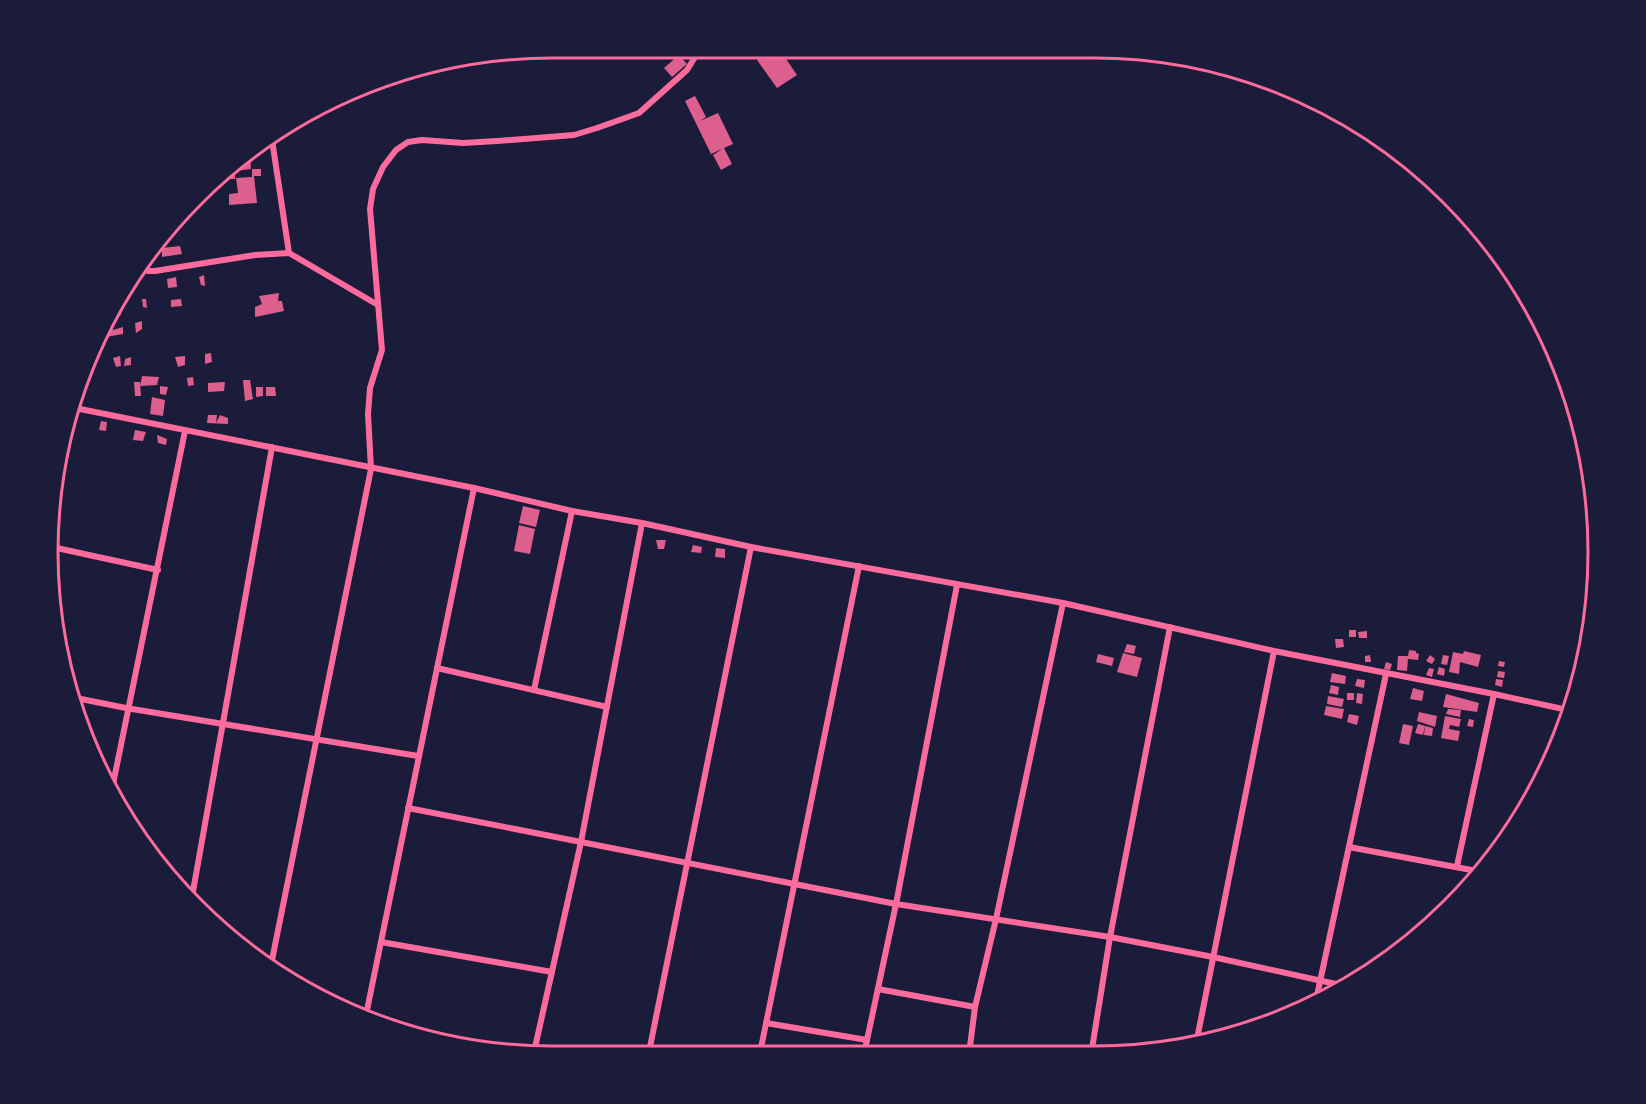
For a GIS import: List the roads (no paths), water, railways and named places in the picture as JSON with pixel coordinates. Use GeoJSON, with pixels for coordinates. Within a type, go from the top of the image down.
{"type":"FeatureCollection","features":[{"type":"Feature","properties":{"kind":"street"},"geometry":{"type":"LineString","coordinates":[[272,958],[371,469],[368,414],[370,388],[382,350],[370,209],[373,189],[383,167],[396,150],[408,142],[422,140],[464,143],[508,140],[574,135],[597,128],[639,113],[687,70],[694,58]]}},
{"type":"Feature","properties":{"kind":"street"},"geometry":{"type":"LineString","coordinates":[[274,145],[289,253]]}},
{"type":"Feature","properties":{"kind":"street"},"geometry":{"type":"LineString","coordinates":[[148,270],[155,272],[255,255],[289,253],[378,305]]}},
{"type":"Feature","properties":{"kind":"street"},"geometry":{"type":"LineString","coordinates":[[80,409],[474,488],[572,511],[750,547],[1063,603],[1274,651],[1562,709]]}},
{"type":"Feature","properties":{"kind":"street"},"geometry":{"type":"LineString","coordinates":[[114,779],[185,431]]}},
{"type":"Feature","properties":{"kind":"street"},"geometry":{"type":"LineString","coordinates":[[193,890],[272,447]]}},
{"type":"Feature","properties":{"kind":"street"},"geometry":{"type":"LineString","coordinates":[[367,1010],[474,488]]}},
{"type":"Feature","properties":{"kind":"street"},"geometry":{"type":"LineString","coordinates":[[534,690],[572,511]]}},
{"type":"Feature","properties":{"kind":"street"},"geometry":{"type":"LineString","coordinates":[[536,1045],[581,842],[642,524]]}},
{"type":"Feature","properties":{"kind":"street"},"geometry":{"type":"LineString","coordinates":[[650,1046],[750,547]]}},
{"type":"Feature","properties":{"kind":"street"},"geometry":{"type":"LineString","coordinates":[[58,548],[158,570]]}},
{"type":"Feature","properties":{"kind":"street"},"geometry":{"type":"LineString","coordinates":[[761,1046],[859,566]]}},
{"type":"Feature","properties":{"kind":"street"},"geometry":{"type":"LineString","coordinates":[[866,1046],[896,904],[957,585]]}},
{"type":"Feature","properties":{"kind":"street"},"geometry":{"type":"LineString","coordinates":[[970,1046],[975,1007],[1063,603]]}},
{"type":"Feature","properties":{"kind":"street"},"geometry":{"type":"LineString","coordinates":[[1092,1046],[1110,938],[1170,627]]}},
{"type":"Feature","properties":{"kind":"street"},"geometry":{"type":"LineString","coordinates":[[1198,1034],[1274,651]]}},
{"type":"Feature","properties":{"kind":"street"},"geometry":{"type":"LineString","coordinates":[[436,668],[607,707]]}},
{"type":"Feature","properties":{"kind":"street"},"geometry":{"type":"LineString","coordinates":[[1318,992],[1386,674]]}},
{"type":"Feature","properties":{"kind":"street"},"geometry":{"type":"LineString","coordinates":[[1457,866],[1494,694]]}},
{"type":"Feature","properties":{"kind":"street"},"geometry":{"type":"LineString","coordinates":[[81,699],[418,756]]}},
{"type":"Feature","properties":{"kind":"street"},"geometry":{"type":"LineString","coordinates":[[408,808],[896,904],[1213,957],[1333,983]]}},
{"type":"Feature","properties":{"kind":"street"},"geometry":{"type":"LineString","coordinates":[[1349,847],[1471,869]]}},
{"type":"Feature","properties":{"kind":"street"},"geometry":{"type":"LineString","coordinates":[[381,942],[552,972]]}},
{"type":"Feature","properties":{"kind":"street"},"geometry":{"type":"LineString","coordinates":[[878,989],[975,1007]]}},
{"type":"Feature","properties":{"kind":"street"},"geometry":{"type":"LineString","coordinates":[[766,1023],[867,1040]]}}]}
